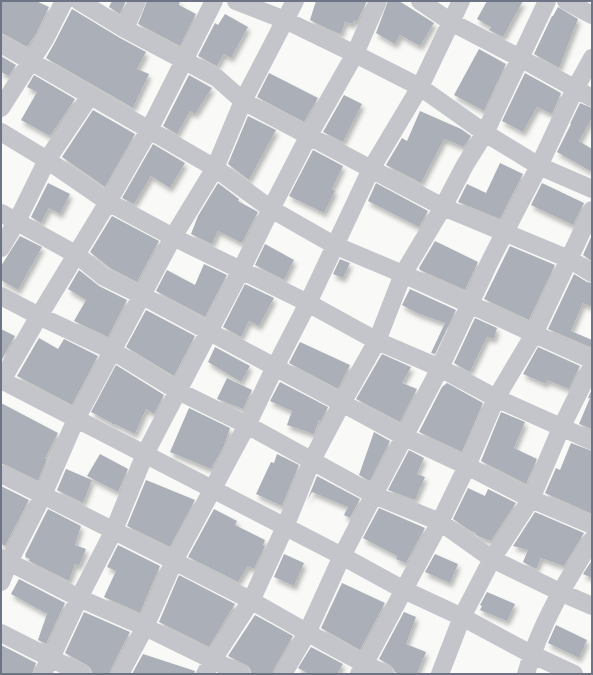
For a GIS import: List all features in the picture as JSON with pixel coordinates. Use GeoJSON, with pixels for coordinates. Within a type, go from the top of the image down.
{"type":"FeatureCollection","features":[{"type":"Feature","properties":{"kind":"street"},"geometry":{"type":"LineString","coordinates":[[1,108],[45,39],[64,1]]}},
{"type":"Feature","properties":{"kind":"street"},"geometry":{"type":"LineString","coordinates":[[79,1],[125,29],[217,78],[243,100],[371,169],[443,207],[569,259],[592,273]]}},
{"type":"Feature","properties":{"kind":"street"},"geometry":{"type":"LineString","coordinates":[[125,29],[137,1]]}},
{"type":"Feature","properties":{"kind":"street"},"geometry":{"type":"LineString","coordinates":[[214,1],[149,130],[77,255],[1,381],[213,489],[404,590],[574,674]]}},
{"type":"Feature","properties":{"kind":"street"},"geometry":{"type":"LineString","coordinates":[[236,1],[285,20],[420,87],[485,133],[539,166],[592,189]]}},
{"type":"Feature","properties":{"kind":"street"},"geometry":{"type":"LineString","coordinates":[[1,582],[5,560],[43,495],[76,419],[113,351],[141,294],[173,237],[215,168],[243,100],[295,1]]}},
{"type":"Feature","properties":{"kind":"street"},"geometry":{"type":"LineString","coordinates":[[42,674],[114,530],[145,454],[241,270],[270,209],[309,135],[355,54],[378,1]]}},
{"type":"Feature","properties":{"kind":"street"},"geometry":{"type":"LineString","coordinates":[[420,1],[452,22],[592,98]]}},
{"type":"Feature","properties":{"kind":"street"},"geometry":{"type":"LineString","coordinates":[[120,674],[145,627],[174,561],[247,425],[308,303],[371,169],[420,87],[461,1]]}},
{"type":"Feature","properties":{"kind":"street"},"geometry":{"type":"LineString","coordinates":[[208,667],[250,601],[285,527],[312,460],[377,341],[403,274],[443,207],[464,165],[485,133],[547,1]]}},
{"type":"Feature","properties":{"kind":"street"},"geometry":{"type":"LineString","coordinates":[[566,1],[592,15]]}},
{"type":"Feature","properties":{"kind":"street"},"geometry":{"type":"LineString","coordinates":[[1,44],[215,168],[270,209],[334,246],[403,274],[592,360]]}},
{"type":"Feature","properties":{"kind":"street"},"geometry":{"type":"LineString","coordinates":[[283,674],[307,633],[342,556],[440,368],[490,261],[506,232],[575,89],[592,58]]}},
{"type":"Feature","properties":{"kind":"street"},"geometry":{"type":"LineString","coordinates":[[1,248],[17,222],[47,160],[90,96]]}},
{"type":"Feature","properties":{"kind":"street"},"geometry":{"type":"LineString","coordinates":[[1,132],[47,160],[108,202],[173,237],[308,303],[377,341],[440,368],[496,398],[592,441]]}},
{"type":"Feature","properties":{"kind":"street"},"geometry":{"type":"LineString","coordinates":[[362,669],[440,522],[467,466],[496,398],[534,334],[592,210]]}},
{"type":"Feature","properties":{"kind":"street"},"geometry":{"type":"LineString","coordinates":[[1,213],[77,255],[104,277],[141,294],[208,332],[405,437],[532,499],[592,525]]}},
{"type":"Feature","properties":{"kind":"street"},"geometry":{"type":"LineString","coordinates":[[1,296],[39,316],[113,351],[178,391],[247,425],[374,495],[440,522],[492,559],[592,606]]}},
{"type":"Feature","properties":{"kind":"street"},"geometry":{"type":"LineString","coordinates":[[440,674],[462,618],[492,559],[532,499],[562,428],[592,366]]}},
{"type":"Feature","properties":{"kind":"street"},"geometry":{"type":"LineString","coordinates":[[1,474],[114,530],[250,601],[307,633],[362,669],[385,674]]}},
{"type":"Feature","properties":{"kind":"street"},"geometry":{"type":"LineString","coordinates":[[526,674],[531,654],[560,592],[592,540]]}},
{"type":"Feature","properties":{"kind":"street"},"geometry":{"type":"LineString","coordinates":[[5,560],[79,598],[145,627],[208,667],[241,674]]}},
{"type":"Feature","properties":{"kind":"street"},"geometry":{"type":"LineString","coordinates":[[1,633],[82,674]]}},
{"type":"Feature","properties":{"kind":"building"},"geometry":{"type":"Polygon","coordinates":[[[1,1],[36,1],[49,7],[36,34],[27,47],[6,35],[1,34],[1,1]]]}},
{"type":"Feature","properties":{"kind":"building"},"geometry":{"type":"Polygon","coordinates":[[[112,1],[126,1],[120,14],[109,7],[112,1]]]}},
{"type":"Feature","properties":{"kind":"building"},"geometry":{"type":"Polygon","coordinates":[[[147,1],[180,1],[179,5],[196,14],[180,46],[138,24],[147,1]]]}},
{"type":"Feature","properties":{"kind":"building"},"geometry":{"type":"Polygon","coordinates":[[[316,1],[367,1],[357,22],[354,20],[353,24],[345,22],[341,34],[310,20],[316,1]]]}},
{"type":"Feature","properties":{"kind":"building"},"geometry":{"type":"Polygon","coordinates":[[[388,1],[399,1],[434,23],[420,46],[400,35],[395,44],[376,33],[388,1]]]}},
{"type":"Feature","properties":{"kind":"building"},"geometry":{"type":"Polygon","coordinates":[[[487,1],[523,1],[503,37],[489,30],[491,27],[477,19],[487,1]]]}},
{"type":"Feature","properties":{"kind":"building"},"geometry":{"type":"Polygon","coordinates":[[[558,7],[578,19],[559,68],[534,54],[552,16],[558,7]]]}},
{"type":"Feature","properties":{"kind":"building"},"geometry":{"type":"Polygon","coordinates":[[[72,9],[146,52],[137,69],[149,74],[133,108],[46,58],[72,9]]]}},
{"type":"Feature","properties":{"kind":"building"},"geometry":{"type":"Polygon","coordinates":[[[225,14],[248,27],[231,58],[224,54],[217,66],[198,56],[215,23],[218,25],[225,14]]]}},
{"type":"Feature","properties":{"kind":"building"},"geometry":{"type":"Polygon","coordinates":[[[479,49],[506,64],[484,111],[454,95],[479,49]]]}},
{"type":"Feature","properties":{"kind":"building"},"geometry":{"type":"Polygon","coordinates":[[[1,56],[16,65],[9,76],[1,72],[1,56]]]}},
{"type":"Feature","properties":{"kind":"building"},"geometry":{"type":"Polygon","coordinates":[[[269,73],[318,98],[304,122],[257,97],[269,73]]]}},
{"type":"Feature","properties":{"kind":"building"},"geometry":{"type":"Polygon","coordinates":[[[525,73],[561,93],[552,114],[537,107],[523,132],[502,121],[525,73]]]}},
{"type":"Feature","properties":{"kind":"building"},"geometry":{"type":"Polygon","coordinates":[[[34,75],[75,99],[50,136],[21,120],[37,92],[27,87],[34,75]]]}},
{"type":"Feature","properties":{"kind":"building"},"geometry":{"type":"Polygon","coordinates":[[[189,75],[212,88],[195,114],[190,111],[177,134],[163,126],[189,75]]]}},
{"type":"Feature","properties":{"kind":"building"},"geometry":{"type":"Polygon","coordinates":[[[344,95],[362,104],[343,142],[323,132],[344,95]]]}},
{"type":"Feature","properties":{"kind":"building"},"geometry":{"type":"Polygon","coordinates":[[[580,103],[592,108],[592,118],[579,141],[592,149],[592,172],[557,152],[580,103]]]}},
{"type":"Feature","properties":{"kind":"building"},"geometry":{"type":"Polygon","coordinates":[[[93,110],[135,134],[105,187],[62,157],[93,110]]]}},
{"type":"Feature","properties":{"kind":"building"},"geometry":{"type":"Polygon","coordinates":[[[420,111],[461,129],[471,136],[464,147],[444,139],[421,183],[386,165],[402,138],[407,141],[420,111]]]}},
{"type":"Feature","properties":{"kind":"building"},"geometry":{"type":"Polygon","coordinates":[[[248,116],[276,130],[249,180],[228,164],[248,116]]]}},
{"type":"Feature","properties":{"kind":"building"},"geometry":{"type":"Polygon","coordinates":[[[153,144],[185,163],[170,188],[151,176],[134,204],[122,198],[153,144]]]}},
{"type":"Feature","properties":{"kind":"building"},"geometry":{"type":"Polygon","coordinates":[[[313,150],[343,166],[332,189],[335,191],[324,213],[289,196],[313,150]]]}},
{"type":"Feature","properties":{"kind":"building"},"geometry":{"type":"Polygon","coordinates":[[[500,163],[523,174],[500,219],[458,202],[467,184],[486,193],[500,163]]]}},
{"type":"Feature","properties":{"kind":"building"},"geometry":{"type":"Polygon","coordinates":[[[48,183],[70,194],[60,214],[49,208],[41,223],[31,217],[48,183]]]}},
{"type":"Feature","properties":{"kind":"building"},"geometry":{"type":"Polygon","coordinates":[[[218,183],[239,199],[238,201],[258,212],[242,243],[218,231],[212,244],[191,234],[198,216],[218,183]]]}},
{"type":"Feature","properties":{"kind":"building"},"geometry":{"type":"Polygon","coordinates":[[[376,183],[428,211],[419,227],[368,201],[376,183]]]}},
{"type":"Feature","properties":{"kind":"building"},"geometry":{"type":"Polygon","coordinates":[[[542,183],[584,203],[573,225],[531,205],[542,183]]]}},
{"type":"Feature","properties":{"kind":"building"},"geometry":{"type":"Polygon","coordinates":[[[112,216],[159,241],[137,282],[110,268],[90,252],[112,216]]]}},
{"type":"Feature","properties":{"kind":"building"},"geometry":{"type":"Polygon","coordinates":[[[592,235],[592,261],[583,255],[592,235]]]}},
{"type":"Feature","properties":{"kind":"building"},"geometry":{"type":"Polygon","coordinates":[[[20,236],[42,247],[18,290],[1,280],[1,266],[20,236]]]}},
{"type":"Feature","properties":{"kind":"building"},"geometry":{"type":"Polygon","coordinates":[[[435,241],[478,262],[465,290],[420,270],[419,268],[435,241]]]}},
{"type":"Feature","properties":{"kind":"building"},"geometry":{"type":"Polygon","coordinates":[[[265,244],[294,260],[284,280],[255,265],[265,244]]]}},
{"type":"Feature","properties":{"kind":"building"},"geometry":{"type":"Polygon","coordinates":[[[510,246],[555,265],[529,320],[484,299],[510,246]]]}},
{"type":"Feature","properties":{"kind":"building"},"geometry":{"type":"Polygon","coordinates":[[[340,259],[350,263],[343,278],[333,274],[340,259]]]}},
{"type":"Feature","properties":{"kind":"building"},"geometry":{"type":"Polygon","coordinates":[[[204,264],[227,275],[205,317],[156,291],[167,270],[195,285],[204,264]]]}},
{"type":"Feature","properties":{"kind":"building"},"geometry":{"type":"Polygon","coordinates":[[[79,270],[99,286],[127,300],[108,337],[74,321],[86,300],[68,289],[79,270]]]}},
{"type":"Feature","properties":{"kind":"building"},"geometry":{"type":"Polygon","coordinates":[[[574,274],[587,282],[592,283],[592,307],[583,303],[571,331],[592,340],[592,348],[548,329],[574,274]]]}},
{"type":"Feature","properties":{"kind":"building"},"geometry":{"type":"Polygon","coordinates":[[[245,284],[274,298],[259,326],[249,321],[241,337],[223,327],[245,284]]]}},
{"type":"Feature","properties":{"kind":"building"},"geometry":{"type":"Polygon","coordinates":[[[410,289],[456,310],[435,354],[431,353],[445,323],[417,313],[402,305],[410,289]]]}},
{"type":"Feature","properties":{"kind":"building"},"geometry":{"type":"Polygon","coordinates":[[[146,310],[195,336],[174,376],[126,347],[146,310]]]}},
{"type":"Feature","properties":{"kind":"building"},"geometry":{"type":"Polygon","coordinates":[[[475,318],[497,328],[494,339],[487,337],[470,372],[454,363],[475,318]]]}},
{"type":"Feature","properties":{"kind":"building"},"geometry":{"type":"Polygon","coordinates":[[[1,329],[15,336],[1,361],[1,329]]]}},
{"type":"Feature","properties":{"kind":"building"},"geometry":{"type":"Polygon","coordinates":[[[39,338],[58,349],[64,339],[98,356],[72,405],[17,376],[39,338]]]}},
{"type":"Feature","properties":{"kind":"building"},"geometry":{"type":"Polygon","coordinates":[[[300,342],[350,365],[338,389],[289,363],[300,342]]]}},
{"type":"Feature","properties":{"kind":"building"},"geometry":{"type":"Polygon","coordinates":[[[215,347],[250,366],[241,382],[208,362],[215,347]]]}},
{"type":"Feature","properties":{"kind":"building"},"geometry":{"type":"Polygon","coordinates":[[[538,347],[580,366],[569,389],[547,380],[546,384],[523,374],[538,347]]]}},
{"type":"Feature","properties":{"kind":"building"},"geometry":{"type":"Polygon","coordinates":[[[382,354],[411,367],[402,383],[417,389],[400,422],[356,399],[382,354]]]}},
{"type":"Feature","properties":{"kind":"building"},"geometry":{"type":"Polygon","coordinates":[[[116,365],[164,395],[154,414],[146,409],[135,434],[91,412],[116,365]]]}},
{"type":"Feature","properties":{"kind":"building"},"geometry":{"type":"Polygon","coordinates":[[[227,378],[252,390],[243,409],[217,399],[227,378]]]}},
{"type":"Feature","properties":{"kind":"building"},"geometry":{"type":"Polygon","coordinates":[[[280,382],[328,407],[321,421],[319,420],[314,434],[287,425],[292,411],[270,401],[280,382]]]}},
{"type":"Feature","properties":{"kind":"building"},"geometry":{"type":"Polygon","coordinates":[[[447,383],[483,403],[462,452],[419,432],[442,387],[447,383]]]}},
{"type":"Feature","properties":{"kind":"building"},"geometry":{"type":"Polygon","coordinates":[[[592,389],[592,429],[579,424],[590,398],[588,398],[592,389]]]}},
{"type":"Feature","properties":{"kind":"building"},"geometry":{"type":"Polygon","coordinates":[[[1,403],[58,433],[45,458],[47,459],[38,481],[1,464],[1,403]]]}},
{"type":"Feature","properties":{"kind":"building"},"geometry":{"type":"Polygon","coordinates":[[[189,408],[230,428],[224,446],[211,469],[170,452],[189,408]]]}},
{"type":"Feature","properties":{"kind":"building"},"geometry":{"type":"Polygon","coordinates":[[[501,412],[525,422],[514,448],[537,459],[526,484],[481,461],[501,412]]]}},
{"type":"Feature","properties":{"kind":"building"},"geometry":{"type":"Polygon","coordinates":[[[374,432],[390,441],[370,481],[359,475],[374,432]]]}},
{"type":"Feature","properties":{"kind":"building"},"geometry":{"type":"Polygon","coordinates":[[[571,443],[592,451],[592,514],[545,493],[556,468],[560,470],[571,443]]]}},
{"type":"Feature","properties":{"kind":"building"},"geometry":{"type":"Polygon","coordinates":[[[409,450],[424,458],[417,474],[425,477],[415,500],[388,490],[409,450]]]}},
{"type":"Feature","properties":{"kind":"building"},"geometry":{"type":"Polygon","coordinates":[[[100,454],[128,469],[118,492],[87,476],[100,454]]]}},
{"type":"Feature","properties":{"kind":"building"},"geometry":{"type":"Polygon","coordinates":[[[277,454],[299,465],[282,506],[256,494],[271,462],[274,463],[277,454]]]}},
{"type":"Feature","properties":{"kind":"building"},"geometry":{"type":"Polygon","coordinates":[[[66,469],[92,480],[83,503],[57,490],[66,469]]]}},
{"type":"Feature","properties":{"kind":"building"},"geometry":{"type":"Polygon","coordinates":[[[317,476],[360,499],[350,518],[344,515],[348,507],[312,492],[307,501],[317,476]]]}},
{"type":"Feature","properties":{"kind":"building"},"geometry":{"type":"Polygon","coordinates":[[[146,480],[195,500],[170,547],[127,526],[146,480]]]}},
{"type":"Feature","properties":{"kind":"building"},"geometry":{"type":"Polygon","coordinates":[[[1,486],[29,500],[5,546],[1,544],[1,486]]]}},
{"type":"Feature","properties":{"kind":"building"},"geometry":{"type":"Polygon","coordinates":[[[468,488],[485,496],[488,489],[516,503],[491,541],[480,537],[453,519],[468,488]]]}},
{"type":"Feature","properties":{"kind":"building"},"geometry":{"type":"Polygon","coordinates":[[[379,508],[425,528],[406,563],[396,559],[397,556],[363,538],[379,508]]]}},
{"type":"Feature","properties":{"kind":"building"},"geometry":{"type":"Polygon","coordinates":[[[48,509],[81,526],[75,545],[86,549],[79,566],[75,564],[69,581],[29,561],[30,559],[25,557],[48,509]]]}},
{"type":"Feature","properties":{"kind":"building"},"geometry":{"type":"Polygon","coordinates":[[[214,509],[237,521],[235,525],[265,540],[263,545],[265,546],[254,569],[248,566],[238,582],[188,557],[214,509]]]}},
{"type":"Feature","properties":{"kind":"building"},"geometry":{"type":"Polygon","coordinates":[[[535,512],[584,533],[564,566],[541,558],[536,569],[523,562],[528,550],[513,546],[535,512]]]}},
{"type":"Feature","properties":{"kind":"building"},"geometry":{"type":"Polygon","coordinates":[[[118,545],[160,566],[140,613],[104,597],[116,571],[107,567],[118,545]]]}},
{"type":"Feature","properties":{"kind":"building"},"geometry":{"type":"Polygon","coordinates":[[[284,554],[304,563],[294,586],[274,577],[284,554]]]}},
{"type":"Feature","properties":{"kind":"building"},"geometry":{"type":"Polygon","coordinates":[[[435,554],[458,564],[450,583],[425,572],[435,554]]]}},
{"type":"Feature","properties":{"kind":"building"},"geometry":{"type":"Polygon","coordinates":[[[592,560],[592,578],[583,574],[592,560]]]}},
{"type":"Feature","properties":{"kind":"building"},"geometry":{"type":"Polygon","coordinates":[[[179,575],[235,604],[209,647],[159,622],[179,575]]]}},
{"type":"Feature","properties":{"kind":"building"},"geometry":{"type":"Polygon","coordinates":[[[19,579],[65,603],[46,644],[38,640],[47,614],[11,594],[19,579]]]}},
{"type":"Feature","properties":{"kind":"building"},"geometry":{"type":"Polygon","coordinates":[[[342,583],[385,603],[360,650],[321,628],[342,583]]]}},
{"type":"Feature","properties":{"kind":"building"},"geometry":{"type":"Polygon","coordinates":[[[487,592],[515,604],[507,621],[480,610],[482,606],[480,605],[487,592]]]}},
{"type":"Feature","properties":{"kind":"building"},"geometry":{"type":"Polygon","coordinates":[[[84,612],[130,632],[111,669],[110,674],[92,674],[91,669],[87,665],[65,653],[84,612]]]}},
{"type":"Feature","properties":{"kind":"building"},"geometry":{"type":"Polygon","coordinates":[[[404,612],[416,617],[406,644],[426,652],[417,674],[400,674],[395,672],[390,665],[379,659],[404,612]]]}},
{"type":"Feature","properties":{"kind":"building"},"geometry":{"type":"Polygon","coordinates":[[[255,615],[293,636],[274,669],[273,674],[251,674],[250,668],[228,656],[255,615]]]}},
{"type":"Feature","properties":{"kind":"building"},"geometry":{"type":"Polygon","coordinates":[[[556,625],[587,640],[579,658],[548,643],[556,625]]]}},
{"type":"Feature","properties":{"kind":"building"},"geometry":{"type":"Polygon","coordinates":[[[1,645],[36,663],[32,674],[1,674],[1,645]]]}},
{"type":"Feature","properties":{"kind":"building"},"geometry":{"type":"Polygon","coordinates":[[[311,647],[343,664],[337,674],[309,674],[298,668],[311,647]]]}},
{"type":"Feature","properties":{"kind":"building"},"geometry":{"type":"Polygon","coordinates":[[[143,654],[195,671],[194,674],[132,674],[143,654]]]}}]}
